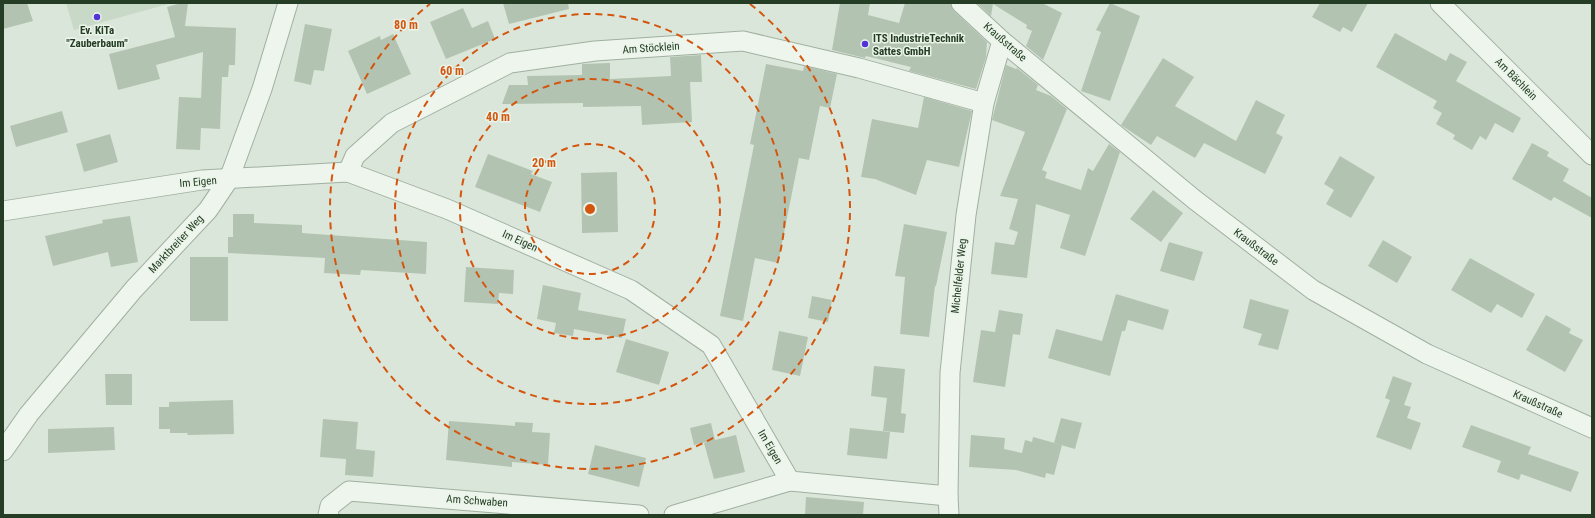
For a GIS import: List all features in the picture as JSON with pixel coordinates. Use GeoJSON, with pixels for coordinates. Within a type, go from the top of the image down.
{"type":"FeatureCollection","features":[{"type":"Feature","properties":{"kind":"street","name":"Marktbreiter Weg"},"geometry":{"type":"LineString","coordinates":[[3,451],[29,414],[134,289],[208,210],[228,179],[262,89],[288,3]]}},
{"type":"Feature","properties":{"kind":"street","name":"Kraußstraße"},"geometry":{"type":"LineString","coordinates":[[961,3],[1002,41],[1195,200],[1312,290],[1427,354],[1592,428]]}},
{"type":"Feature","properties":{"kind":"street","name":"Am Bächlein"},"geometry":{"type":"LineString","coordinates":[[1440,3],[1592,155]]}},
{"type":"Feature","properties":{"kind":"street","name":"Am Stöcklein"},"geometry":{"type":"LineString","coordinates":[[348,172],[355,156],[392,123],[510,63],[595,51],[744,41],[859,68],[984,103]]}},
{"type":"Feature","properties":{"kind":"street","name":"Michelfelder Weg"},"geometry":{"type":"LineString","coordinates":[[949,515],[950,373],[966,215],[984,103],[1002,41]]}},
{"type":"Feature","properties":{"kind":"street","name":"Im Eigen"},"geometry":{"type":"LineString","coordinates":[[3,211],[202,180],[348,172],[447,209],[631,290],[711,345],[790,481]]}},
{"type":"Feature","properties":{"kind":"street"},"geometry":{"type":"LineString","coordinates":[[674,515],[790,481],[948,496]]}},
{"type":"Feature","properties":{"kind":"street","name":"Am Schwaben"},"geometry":{"type":"LineString","coordinates":[[328,515],[330,506],[349,491],[639,515]]}},
{"type":"Feature","properties":{"kind":"shaded area","name":"Ev. KiTa \"Zauberbaum\""},"geometry":{"type":"Polygon","coordinates":[[[66,3],[172,3],[74,30],[66,3]]]}},
{"type":"Feature","properties":{"kind":"building"},"geometry":{"type":"Polygon","coordinates":[[[3,3],[27,3],[33,21],[3,29],[3,3]]]}},
{"type":"Feature","properties":{"kind":"building"},"geometry":{"type":"Polygon","coordinates":[[[181,3],[188,3],[185,26],[236,28],[235,65],[229,65],[228,77],[222,77],[220,129],[201,128],[200,150],[176,149],[179,97],[201,98],[203,52],[156,65],[160,79],[118,90],[109,54],[175,37],[167,7],[181,3]]]}},
{"type":"Feature","properties":{"kind":"building"},"geometry":{"type":"Polygon","coordinates":[[[503,3],[568,3],[569,9],[509,24],[503,3]]]}},
{"type":"Feature","properties":{"kind":"building"},"geometry":{"type":"Polygon","coordinates":[[[840,3],[870,3],[868,15],[899,23],[905,3],[950,3],[954,11],[987,42],[986,57],[976,89],[909,71],[911,67],[866,56],[865,58],[832,50],[840,3]]]}},
{"type":"Feature","properties":{"kind":"building"},"geometry":{"type":"Polygon","coordinates":[[[977,3],[1042,3],[1062,13],[1043,60],[1026,46],[1032,31],[1026,28],[1027,25],[993,4],[991,16],[977,3]]]}},
{"type":"Feature","properties":{"kind":"building"},"geometry":{"type":"Polygon","coordinates":[[[1110,3],[1140,16],[1110,101],[1081,91],[1101,32],[1096,30],[1110,3]]]}},
{"type":"Feature","properties":{"kind":"building"},"geometry":{"type":"Polygon","coordinates":[[[1320,3],[1368,3],[1352,32],[1343,27],[1340,32],[1312,17],[1320,3]]]}},
{"type":"Feature","properties":{"kind":"building"},"geometry":{"type":"Polygon","coordinates":[[[463,8],[472,28],[488,21],[495,39],[446,59],[430,22],[463,8]]]}},
{"type":"Feature","properties":{"kind":"building"},"geometry":{"type":"Polygon","coordinates":[[[305,24],[332,29],[324,71],[314,70],[311,85],[294,81],[305,24]]]}},
{"type":"Feature","properties":{"kind":"building"},"geometry":{"type":"Polygon","coordinates":[[[1395,33],[1446,61],[1450,53],[1467,62],[1456,81],[1521,118],[1513,133],[1495,123],[1486,140],[1480,136],[1472,150],[1453,139],[1455,135],[1436,124],[1442,113],[1433,108],[1437,101],[1376,67],[1395,33]]]}},
{"type":"Feature","properties":{"kind":"building"},"geometry":{"type":"Polygon","coordinates":[[[393,34],[411,74],[367,94],[348,51],[380,36],[381,40],[393,34]]]}},
{"type":"Feature","properties":{"kind":"building"},"geometry":{"type":"Polygon","coordinates":[[[701,55],[702,82],[690,82],[692,122],[642,125],[641,106],[583,107],[583,103],[502,104],[509,85],[528,85],[527,76],[582,75],[582,64],[610,63],[610,79],[671,76],[670,57],[701,55]]]}},
{"type":"Feature","properties":{"kind":"building"},"geometry":{"type":"Polygon","coordinates":[[[1163,58],[1194,77],[1175,106],[1236,141],[1256,100],[1285,115],[1276,133],[1283,137],[1265,174],[1204,143],[1195,158],[1157,136],[1151,145],[1121,125],[1163,58]]]}},
{"type":"Feature","properties":{"kind":"building"},"geometry":{"type":"Polygon","coordinates":[[[766,64],[803,71],[804,66],[837,74],[830,108],[820,106],[809,160],[799,158],[778,263],[755,258],[743,321],[720,316],[754,145],[750,144],[766,64]]]}},
{"type":"Feature","properties":{"kind":"building"},"geometry":{"type":"Polygon","coordinates":[[[1006,65],[1016,69],[1017,68],[1038,85],[1036,90],[1051,96],[1067,109],[1042,170],[1047,172],[1045,178],[1081,190],[1088,168],[1093,171],[1109,144],[1120,152],[1085,256],[1060,248],[1070,215],[1036,204],[1027,278],[991,274],[995,242],[1014,245],[1018,232],[1009,229],[1018,199],[1000,196],[1025,132],[992,120],[1006,65]]]}},
{"type":"Feature","properties":{"kind":"building"},"geometry":{"type":"Polygon","coordinates":[[[924,97],[972,111],[959,167],[927,160],[916,195],[875,179],[861,177],[872,119],[918,128],[924,97]]]}},
{"type":"Feature","properties":{"kind":"building"},"geometry":{"type":"Polygon","coordinates":[[[62,111],[68,132],[16,147],[10,126],[62,111]]]}},
{"type":"Feature","properties":{"kind":"building"},"geometry":{"type":"Polygon","coordinates":[[[110,134],[118,162],[84,172],[76,144],[110,134]]]}},
{"type":"Feature","properties":{"kind":"building"},"geometry":{"type":"Polygon","coordinates":[[[1532,143],[1549,152],[1547,156],[1569,169],[1563,181],[1592,198],[1592,218],[1554,197],[1551,201],[1512,179],[1532,143]]]}},
{"type":"Feature","properties":{"kind":"building"},"geometry":{"type":"Polygon","coordinates":[[[488,154],[533,171],[531,174],[552,182],[540,212],[475,187],[488,154]]]}},
{"type":"Feature","properties":{"kind":"building"},"geometry":{"type":"Polygon","coordinates":[[[1340,156],[1375,177],[1351,218],[1326,204],[1334,190],[1324,184],[1340,156]]]}},
{"type":"Feature","properties":{"kind":"building"},"geometry":{"type":"Polygon","coordinates":[[[617,172],[618,232],[582,233],[581,173],[617,172]]]}},
{"type":"Feature","properties":{"kind":"building"},"geometry":{"type":"Polygon","coordinates":[[[1153,190],[1183,213],[1161,242],[1130,219],[1153,190]]]}},
{"type":"Feature","properties":{"kind":"building"},"geometry":{"type":"Polygon","coordinates":[[[233,214],[254,214],[254,223],[302,225],[302,233],[427,242],[426,274],[361,270],[360,275],[324,273],[325,258],[228,253],[228,237],[233,237],[233,214]]]}},
{"type":"Feature","properties":{"kind":"building"},"geometry":{"type":"Polygon","coordinates":[[[130,216],[138,262],[111,267],[108,252],[53,266],[45,236],[103,223],[102,220],[130,216]]]}},
{"type":"Feature","properties":{"kind":"building"},"geometry":{"type":"Polygon","coordinates":[[[904,224],[947,232],[935,286],[929,337],[900,334],[905,277],[895,276],[904,224]]]}},
{"type":"Feature","properties":{"kind":"building"},"geometry":{"type":"Polygon","coordinates":[[[1383,240],[1412,257],[1397,283],[1368,266],[1383,240]]]}},
{"type":"Feature","properties":{"kind":"building"},"geometry":{"type":"Polygon","coordinates":[[[1169,242],[1203,252],[1194,281],[1160,271],[1169,242]]]}},
{"type":"Feature","properties":{"kind":"building"},"geometry":{"type":"Polygon","coordinates":[[[190,257],[228,257],[228,321],[190,321],[190,257]]]}},
{"type":"Feature","properties":{"kind":"building"},"geometry":{"type":"Polygon","coordinates":[[[1470,258],[1535,294],[1522,318],[1497,304],[1491,313],[1451,290],[1470,258]]]}},
{"type":"Feature","properties":{"kind":"building"},"geometry":{"type":"Polygon","coordinates":[[[466,267],[514,270],[513,294],[499,293],[498,304],[464,302],[466,267]]]}},
{"type":"Feature","properties":{"kind":"building"},"geometry":{"type":"Polygon","coordinates":[[[543,285],[581,293],[578,310],[626,319],[622,338],[574,329],[573,336],[554,333],[556,323],[537,319],[543,285]]]}},
{"type":"Feature","properties":{"kind":"building"},"geometry":{"type":"Polygon","coordinates":[[[1116,294],[1169,310],[1163,330],[1128,320],[1125,331],[1122,331],[1110,376],[1048,358],[1056,329],[1102,341],[1116,294]]]}},
{"type":"Feature","properties":{"kind":"building"},"geometry":{"type":"Polygon","coordinates":[[[812,296],[832,300],[828,322],[808,318],[812,296]]]}},
{"type":"Feature","properties":{"kind":"building"},"geometry":{"type":"Polygon","coordinates":[[[1250,299],[1289,310],[1278,350],[1258,345],[1262,334],[1243,328],[1250,299]]]}},
{"type":"Feature","properties":{"kind":"building"},"geometry":{"type":"Polygon","coordinates":[[[999,310],[1023,314],[1020,335],[1013,334],[1005,387],[973,382],[981,330],[995,332],[999,310]]]}},
{"type":"Feature","properties":{"kind":"building"},"geometry":{"type":"Polygon","coordinates":[[[1546,315],[1571,329],[1569,333],[1583,340],[1565,372],[1526,350],[1546,315]]]}},
{"type":"Feature","properties":{"kind":"building"},"geometry":{"type":"Polygon","coordinates":[[[779,331],[808,337],[800,376],[772,370],[779,331]]]}},
{"type":"Feature","properties":{"kind":"building"},"geometry":{"type":"Polygon","coordinates":[[[626,339],[669,352],[659,385],[616,372],[626,339]]]}},
{"type":"Feature","properties":{"kind":"building"},"geometry":{"type":"Polygon","coordinates":[[[874,366],[905,369],[901,413],[906,414],[904,433],[883,431],[887,398],[871,396],[874,366]]]}},
{"type":"Feature","properties":{"kind":"building"},"geometry":{"type":"Polygon","coordinates":[[[105,374],[132,374],[132,405],[106,405],[105,374]]]}},
{"type":"Feature","properties":{"kind":"building"},"geometry":{"type":"Polygon","coordinates":[[[1393,376],[1412,383],[1404,405],[1411,407],[1407,418],[1421,423],[1411,450],[1376,437],[1390,400],[1385,398],[1393,376]]]}},
{"type":"Feature","properties":{"kind":"building"},"geometry":{"type":"Polygon","coordinates":[[[233,400],[234,434],[187,435],[188,433],[170,433],[170,429],[159,429],[159,407],[169,407],[169,402],[233,400]]]}},
{"type":"Feature","properties":{"kind":"building"},"geometry":{"type":"Polygon","coordinates":[[[1061,418],[1082,423],[1075,449],[1054,443],[1061,418]]]}},
{"type":"Feature","properties":{"kind":"building"},"geometry":{"type":"Polygon","coordinates":[[[323,419],[358,422],[356,449],[375,451],[373,477],[345,475],[346,459],[320,457],[323,419]]]}},
{"type":"Feature","properties":{"kind":"building"},"geometry":{"type":"Polygon","coordinates":[[[449,421],[515,426],[515,422],[533,423],[532,432],[550,433],[548,465],[512,462],[512,467],[446,460],[449,421]]]}},
{"type":"Feature","properties":{"kind":"building"},"geometry":{"type":"Polygon","coordinates":[[[711,423],[715,440],[736,435],[745,472],[714,479],[704,443],[710,441],[694,445],[690,428],[711,423]]]}},
{"type":"Feature","properties":{"kind":"building"},"geometry":{"type":"Polygon","coordinates":[[[1471,425],[1531,447],[1528,454],[1579,472],[1571,492],[1521,474],[1519,480],[1497,472],[1501,461],[1462,447],[1471,425]]]}},
{"type":"Feature","properties":{"kind":"building"},"geometry":{"type":"Polygon","coordinates":[[[114,427],[115,450],[48,453],[48,429],[114,427]]]}},
{"type":"Feature","properties":{"kind":"building"},"geometry":{"type":"Polygon","coordinates":[[[850,428],[890,432],[887,459],[847,455],[850,428]]]}},
{"type":"Feature","properties":{"kind":"building"},"geometry":{"type":"Polygon","coordinates":[[[971,435],[1005,438],[1004,449],[1022,453],[1025,440],[1032,442],[1033,437],[1062,445],[1054,475],[1046,473],[1045,478],[1016,470],[969,467],[971,435]]]}},
{"type":"Feature","properties":{"kind":"building"},"geometry":{"type":"Polygon","coordinates":[[[595,445],[646,458],[639,487],[588,474],[595,445]]]}},
{"type":"Feature","properties":{"kind":"building"},"geometry":{"type":"Polygon","coordinates":[[[806,497],[864,502],[863,515],[805,515],[806,497]]]}},
{"type":"Feature","properties":{"kind":"place","name":"Ev. KiTa \"Zauberbaum\""},"geometry":{"type":"Point","coordinates":[97,17]}},
{"type":"Feature","properties":{"kind":"place","name":"ITS IndustrieTechnik Sattes GmbH"},"geometry":{"type":"Point","coordinates":[865,44]}}]}
